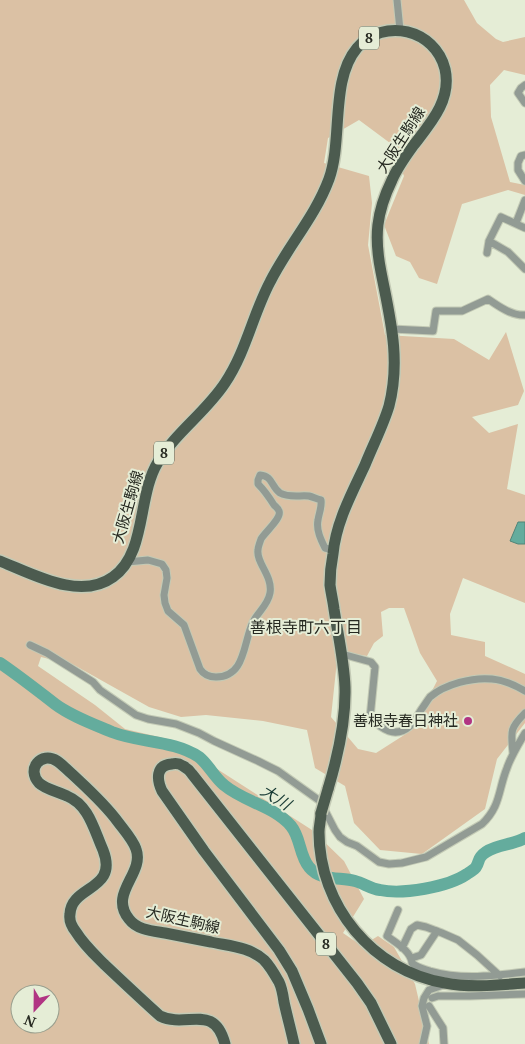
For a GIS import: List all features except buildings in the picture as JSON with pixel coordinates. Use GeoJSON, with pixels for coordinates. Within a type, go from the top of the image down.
{"type":"FeatureCollection","features":[{"type":"Feature","properties":{"kind":"main road","name":"大阪生駒線"},"geometry":{"type":"LineString","coordinates":[[0,561],[53,582],[73,587],[95,586],[106,582],[116,575],[128,562],[136,542],[145,495],[158,461],[211,401],[226,381],[240,354],[269,284],[324,193],[335,162],[342,85],[348,63],[356,50],[370,37],[384,32],[400,30],[413,33],[429,42],[440,56],[446,71],[447,85],[442,104],[423,134],[404,158],[391,182],[381,205],[376,233],[377,252],[392,332],[394,368],[392,389],[383,422],[344,510],[333,550],[330,586],[342,654],[345,690],[338,755],[321,813],[319,833],[326,878],[347,922],[366,944],[385,959],[420,976],[446,984],[480,985],[525,982]]}},
{"type":"Feature","properties":{"kind":"main road","name":"大阪生駒線"},"geometry":{"type":"LineString","coordinates":[[225,1044],[220,1031],[210,1021],[197,1018],[174,1020],[160,1016],[88,948],[74,931],[70,913],[72,904],[76,898],[98,883],[104,876],[105,856],[84,808],[73,798],[41,785],[36,779],[34,770],[37,763],[42,759],[56,760],[94,794],[136,847],[138,861],[122,901],[123,909],[129,920],[146,930],[242,948],[263,959],[280,984],[294,1044]]}},
{"type":"Feature","properties":{"kind":"main road","name":"8"},"geometry":{"type":"LineString","coordinates":[[321,1044],[292,971],[279,950],[204,851],[162,791],[158,781],[158,774],[162,766],[176,763],[192,774],[357,983],[371,1003],[392,1044]]}},
{"type":"Feature","properties":{"kind":"street"},"geometry":{"type":"LineString","coordinates":[[397,0],[400,30]]}},
{"type":"Feature","properties":{"kind":"street"},"geometry":{"type":"LineString","coordinates":[[525,85],[520,88],[518,93],[525,102]]}},
{"type":"Feature","properties":{"kind":"street"},"geometry":{"type":"LineString","coordinates":[[525,155],[522,156],[518,163],[518,170],[525,181]]}},
{"type":"Feature","properties":{"kind":"street"},"geometry":{"type":"LineString","coordinates":[[516,223],[525,200]]}},
{"type":"Feature","properties":{"kind":"street"},"geometry":{"type":"LineString","coordinates":[[487,253],[489,240],[502,217],[525,228]]}},
{"type":"Feature","properties":{"kind":"street"},"geometry":{"type":"LineString","coordinates":[[489,240],[508,252],[525,269]]}},
{"type":"Feature","properties":{"kind":"street"},"geometry":{"type":"LineString","coordinates":[[392,332],[433,331],[436,311],[462,311],[488,299],[503,309],[521,316],[525,315]]}},
{"type":"Feature","properties":{"kind":"street"},"geometry":{"type":"LineString","coordinates":[[128,562],[148,560],[162,564],[166,570],[167,578],[164,594],[168,611],[184,625],[203,673],[212,677],[223,677],[232,674],[236,670],[253,621],[264,608],[270,594],[271,582],[257,551],[261,540],[275,522],[279,510],[258,484],[260,475],[270,478],[280,492],[292,496],[310,496],[321,500],[322,504],[317,523],[320,539],[325,548],[333,550]]}},
{"type":"Feature","properties":{"kind":"street"},"geometry":{"type":"LineString","coordinates":[[30,645],[47,653],[93,682],[100,690],[136,715],[176,724],[199,733],[214,742],[258,760],[278,771],[320,801],[340,837],[357,846],[379,862],[389,864],[402,864],[426,857],[482,824],[495,808],[506,769],[525,733]]}},
{"type":"Feature","properties":{"kind":"street"},"geometry":{"type":"LineString","coordinates":[[342,654],[371,662],[375,667],[370,718],[390,733],[402,731],[410,725],[430,698],[443,690],[465,681],[493,679],[510,683],[525,691]]}},
{"type":"Feature","properties":{"kind":"street"},"geometry":{"type":"LineString","coordinates":[[513,754],[511,733],[516,722],[525,713]]}},
{"type":"Feature","properties":{"kind":"street"},"geometry":{"type":"LineString","coordinates":[[398,910],[387,936],[409,954],[412,958],[412,963],[416,966],[443,975],[477,977],[500,977],[525,972]]}},
{"type":"Feature","properties":{"kind":"street"},"geometry":{"type":"LineString","coordinates":[[402,948],[411,929],[417,925],[458,940],[500,977]]}},
{"type":"Feature","properties":{"kind":"street"},"geometry":{"type":"LineString","coordinates":[[412,958],[420,955],[437,931]]}},
{"type":"Feature","properties":{"kind":"street"},"geometry":{"type":"LineString","coordinates":[[423,1044],[427,1026],[422,1006],[424,998],[428,990],[446,984]]}},
{"type":"Feature","properties":{"kind":"street"},"geometry":{"type":"LineString","coordinates":[[432,998],[438,996],[470,996],[507,992],[525,994]]}},
{"type":"Feature","properties":{"kind":"street"},"geometry":{"type":"LineString","coordinates":[[429,1006],[443,1028],[444,1044]]}},
{"type":"Feature","properties":{"kind":"shaded area"},"geometry":{"type":"Polygon","coordinates":[[[0,0],[464,0],[477,23],[496,39],[503,42],[525,37],[525,75],[504,70],[490,85],[491,117],[510,182],[525,185],[525,195],[508,190],[462,204],[437,284],[419,278],[410,262],[396,256],[384,225],[404,176],[390,143],[359,120],[328,138],[324,163],[369,176],[372,203],[368,245],[385,335],[454,339],[489,360],[506,332],[524,391],[518,405],[472,417],[489,433],[518,424],[507,489],[525,495],[525,603],[463,578],[450,614],[451,635],[485,642],[485,656],[525,674],[525,723],[497,759],[485,809],[422,854],[380,850],[354,823],[345,786],[315,768],[307,730],[263,721],[206,715],[181,717],[149,707],[74,665],[41,657],[38,666],[95,705],[125,729],[172,740],[312,830],[344,861],[364,899],[343,933],[362,946],[378,936],[394,947],[415,984],[429,1044],[0,1044],[0,0]],[[389,608],[381,612],[383,636],[374,643],[367,656],[338,651],[331,717],[358,749],[376,753],[412,730],[437,681],[420,653],[404,608],[389,608]]]}},
{"type":"Feature","properties":{"kind":"water"},"geometry":{"type":"Polygon","coordinates":[[[518,522],[525,522],[525,544],[510,541],[518,522]]]}},
{"type":"Feature","properties":{"kind":"waterway","name":"大川"},"geometry":{"type":"LineString","coordinates":[[0,663],[61,708],[82,720],[123,736],[178,747],[199,757],[220,782],[232,791],[284,819],[297,836],[303,857],[309,867],[324,877],[355,881],[373,888],[389,891],[425,889],[459,879],[475,869],[480,858],[486,852],[495,847],[525,838]]}},
{"type":"Feature","properties":{"kind":"place","name":"善根寺春日神社"},"geometry":{"type":"Point","coordinates":[468,721]}},
{"type":"Feature","properties":{"kind":"district","name":"善根寺町六丁目"},"geometry":{"type":"Point","coordinates":[306,627]}}]}
